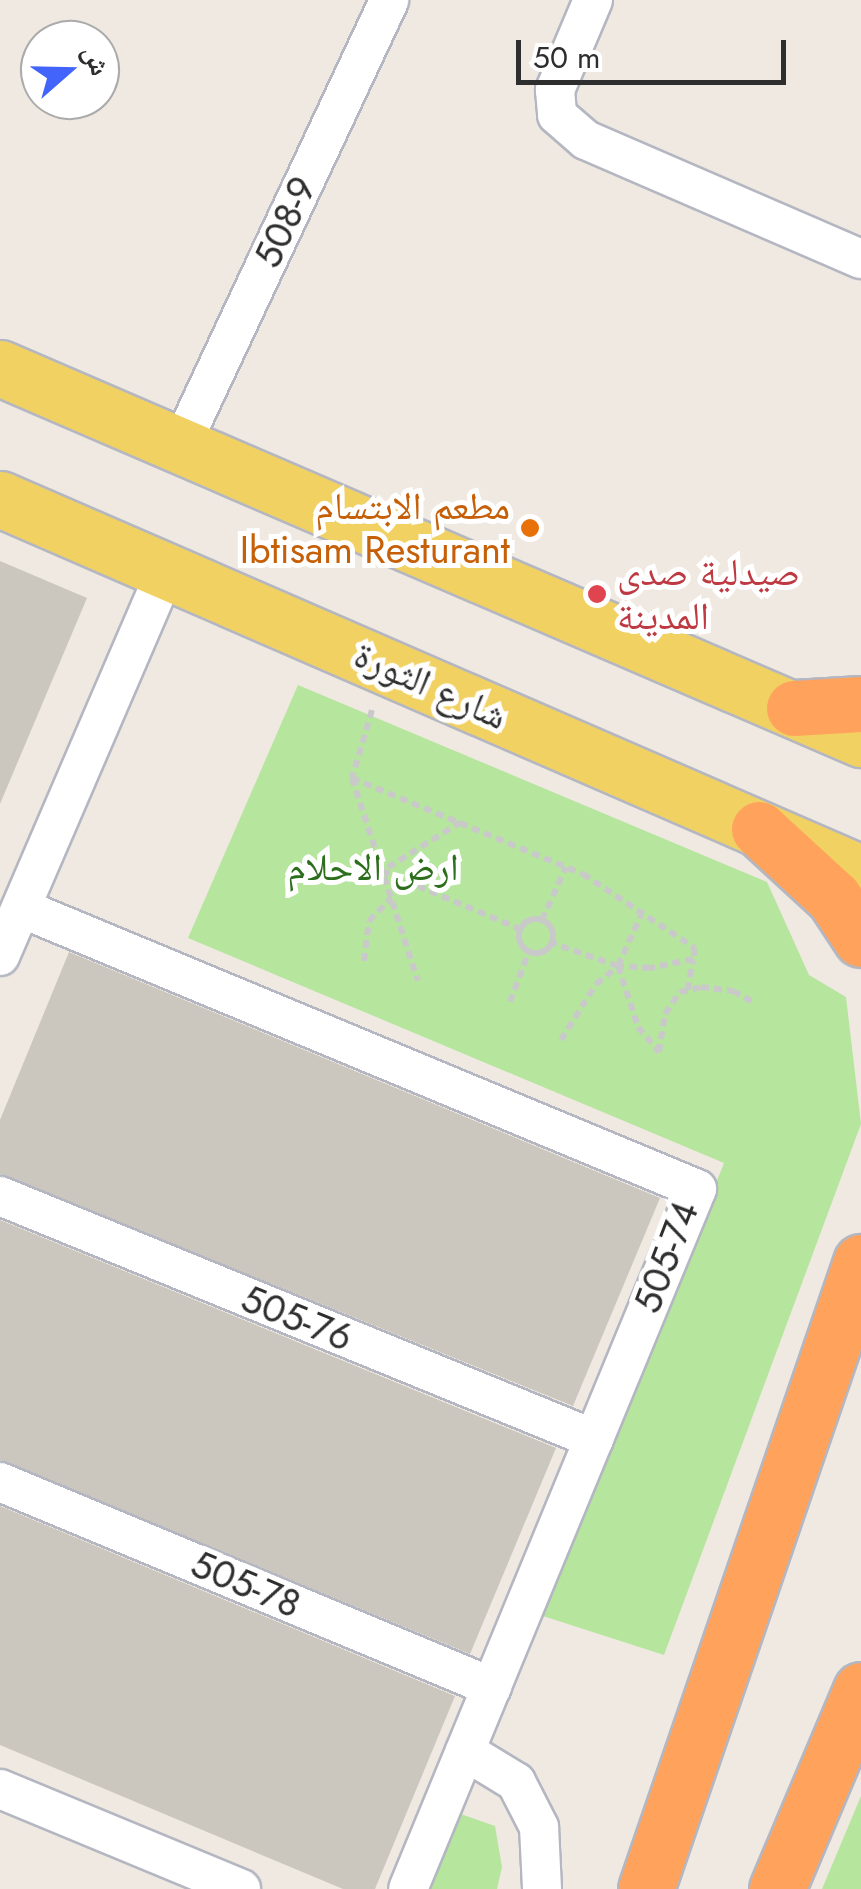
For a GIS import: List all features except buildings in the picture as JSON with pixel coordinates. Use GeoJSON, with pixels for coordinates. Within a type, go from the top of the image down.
{"type":"FeatureCollection","features":[{"type":"Feature","properties":{"kind":"highway"},"geometry":{"type":"LineString","coordinates":[[794,708],[861,704]]}},
{"type":"Feature","properties":{"kind":"highway"},"geometry":{"type":"LineString","coordinates":[[759,830],[834,898],[861,940]]}},
{"type":"Feature","properties":{"kind":"highway"},"geometry":{"type":"LineString","coordinates":[[646,1889],[861,1262]]}},
{"type":"Feature","properties":{"kind":"highway"},"geometry":{"type":"LineString","coordinates":[[777,1889],[861,1690]]}},
{"type":"Feature","properties":{"kind":"main road"},"geometry":{"type":"LineString","coordinates":[[0,368],[861,739]]}},
{"type":"Feature","properties":{"kind":"main road","name":"شارع الثورة"},"geometry":{"type":"LineString","coordinates":[[0,500],[167,568],[861,873]]}},
{"type":"Feature","properties":{"kind":"street","name":"508-9"},"geometry":{"type":"LineString","coordinates":[[181,445],[389,0]]}},
{"type":"Feature","properties":{"kind":"street"},"geometry":{"type":"LineString","coordinates":[[593,0],[555,90],[557,115],[586,140],[861,258]]}},
{"type":"Feature","properties":{"kind":"street"},"geometry":{"type":"LineString","coordinates":[[0,956],[167,568]]}},
{"type":"Feature","properties":{"kind":"street","name":"505-74"},"geometry":{"type":"LineString","coordinates":[[21,908],[696,1188],[408,1889]]}},
{"type":"Feature","properties":{"kind":"street","name":"505-76"},"geometry":{"type":"LineString","coordinates":[[0,1196],[594,1439]]}},
{"type":"Feature","properties":{"kind":"street","name":"505-78"},"geometry":{"type":"LineString","coordinates":[[0,1482],[492,1687]]}},
{"type":"Feature","properties":{"kind":"street"},"geometry":{"type":"LineString","coordinates":[[465,1752],[516,1782],[540,1827],[542,1889]]}},
{"type":"Feature","properties":{"kind":"street"},"geometry":{"type":"LineString","coordinates":[[0,1788],[241,1889]]}},
{"type":"Feature","properties":{"kind":"path"},"geometry":{"type":"LineString","coordinates":[[393,668],[370,715],[352,778],[418,981]]}},
{"type":"Feature","properties":{"kind":"path"},"geometry":{"type":"LineString","coordinates":[[352,778],[566,867],[695,948],[688,990],[665,1014],[659,1052],[638,1026],[618,966]]}},
{"type":"Feature","properties":{"kind":"path"},"geometry":{"type":"LineString","coordinates":[[382,871],[461,822]]}},
{"type":"Feature","properties":{"kind":"path"},"geometry":{"type":"LineString","coordinates":[[382,871],[520,929],[542,920],[566,867]]}},
{"type":"Feature","properties":{"kind":"path"},"geometry":{"type":"LineString","coordinates":[[364,961],[369,921],[391,898]]}},
{"type":"Feature","properties":{"kind":"path"},"geometry":{"type":"LineString","coordinates":[[562,1040],[596,984],[618,966],[641,914]]}},
{"type":"Feature","properties":{"kind":"path"},"geometry":{"type":"LineString","coordinates":[[520,929],[519,939],[530,951],[545,951],[552,943],[553,932],[542,920]]}},
{"type":"Feature","properties":{"kind":"path"},"geometry":{"type":"LineString","coordinates":[[552,943],[618,966],[693,959]]}},
{"type":"Feature","properties":{"kind":"path"},"geometry":{"type":"LineString","coordinates":[[510,1002],[530,951]]}},
{"type":"Feature","properties":{"kind":"path"},"geometry":{"type":"LineString","coordinates":[[688,990],[733,991],[753,1002]]}},
{"type":"Feature","properties":{"kind":"green space","name":"ارض الاحلام"},"geometry":{"type":"Polygon","coordinates":[[[298,685],[767,882],[809,975],[846,997],[861,1124],[664,1655],[543,1616],[724,1163],[188,938],[298,685]]]}},
{"type":"Feature","properties":{"kind":"green space"},"geometry":{"type":"Polygon","coordinates":[[[861,1796],[861,1889],[822,1889],[861,1796]]]}},
{"type":"Feature","properties":{"kind":"green space"},"geometry":{"type":"Polygon","coordinates":[[[455,1812],[495,1826],[502,1867],[497,1889],[424,1889],[455,1812]]]}},
{"type":"Feature","properties":{"kind":"place","name":"مطعم الابتسام Ibtisam Resturant"},"geometry":{"type":"Point","coordinates":[530,528]}},
{"type":"Feature","properties":{"kind":"place","name":"صيدلية صدى المدينة"},"geometry":{"type":"Point","coordinates":[597,594]}}]}
